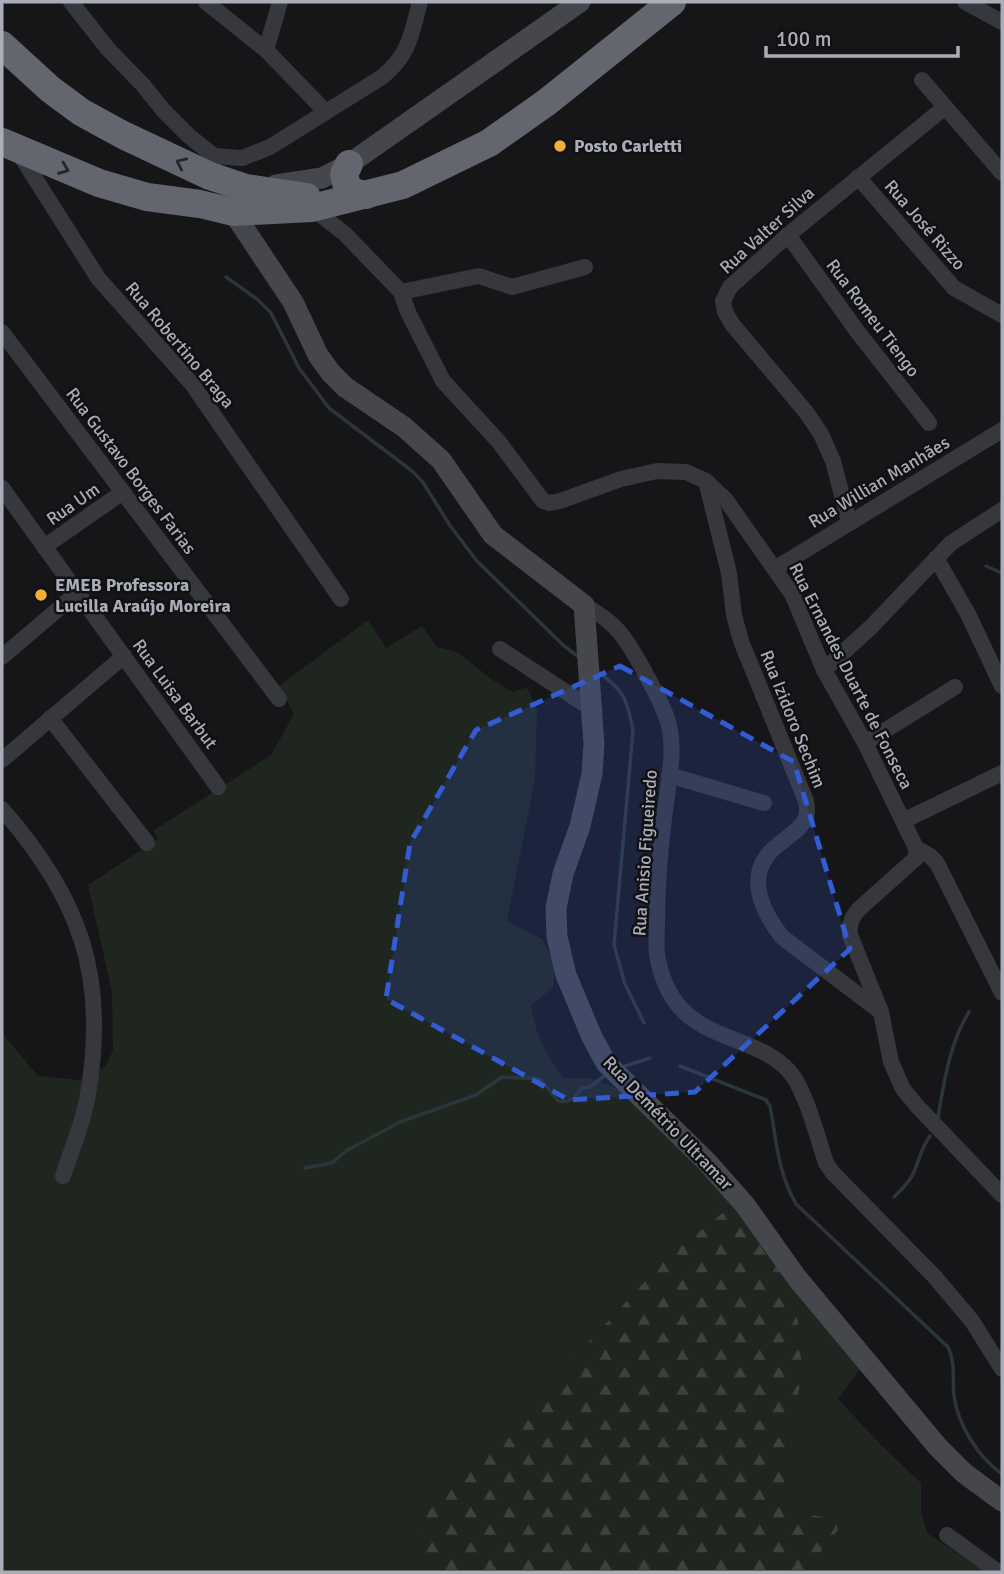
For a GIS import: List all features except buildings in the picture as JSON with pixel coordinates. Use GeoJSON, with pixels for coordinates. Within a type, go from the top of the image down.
{"type":"FeatureCollection","features":[{"type":"Feature","properties":{"kind":"highway"},"geometry":{"type":"LineString","coordinates":[[9,145],[99,183],[147,197],[200,204],[354,199],[403,185],[489,143],[547,103],[672,2]]}},
{"type":"Feature","properties":{"kind":"highway"},"geometry":{"type":"LineString","coordinates":[[2,45],[50,89],[81,112],[123,135],[212,166],[239,200]]}},
{"type":"Feature","properties":{"kind":"highway"},"geometry":{"type":"LineString","coordinates":[[349,164],[344,174],[345,183],[354,199]]}},
{"type":"Feature","properties":{"kind":"highway"},"geometry":{"type":"LineString","coordinates":[[200,204],[239,200],[302,202]]}},
{"type":"Feature","properties":{"kind":"street"},"geometry":{"type":"LineString","coordinates":[[71,2],[108,49],[144,85],[212,166],[270,148],[394,66],[406,51],[420,2]]}},
{"type":"Feature","properties":{"kind":"street"},"geometry":{"type":"LineString","coordinates":[[206,2],[267,50],[326,111]]}},
{"type":"Feature","properties":{"kind":"street"},"geometry":{"type":"LineString","coordinates":[[267,50],[280,2]]}},
{"type":"Feature","properties":{"kind":"street"},"geometry":{"type":"LineString","coordinates":[[580,2],[349,164],[322,178],[239,200],[254,246],[293,302],[318,355],[331,373],[345,387],[404,427],[441,460],[493,536],[584,605]]}},
{"type":"Feature","properties":{"kind":"street"},"geometry":{"type":"LineString","coordinates":[[965,2],[1002,22]]}},
{"type":"Feature","properties":{"kind":"street"},"geometry":{"type":"LineString","coordinates":[[922,80],[1002,173]]}},
{"type":"Feature","properties":{"kind":"street","name":"Rua Valter Silva"},"geometry":{"type":"LineString","coordinates":[[849,522],[832,461],[821,434],[725,312],[723,301],[730,287],[788,235],[944,108]]}},
{"type":"Feature","properties":{"kind":"street","name":"Rua Robertino Braga"},"geometry":{"type":"LineString","coordinates":[[9,145],[98,278],[192,384],[341,599]]}},
{"type":"Feature","properties":{"kind":"street","name":"Rua José Rizzo"},"geometry":{"type":"LineString","coordinates":[[858,177],[954,288],[1002,315]]}},
{"type":"Feature","properties":{"kind":"street"},"geometry":{"type":"LineString","coordinates":[[302,202],[322,178]]}},
{"type":"Feature","properties":{"kind":"street","name":"Rua Ernandes Duarte de Fonseca"},"geometry":{"type":"LineString","coordinates":[[302,202],[339,228],[401,292],[408,312],[443,381],[499,442],[543,501],[560,501],[621,479],[657,471],[686,472],[706,481],[726,500],[792,594],[824,670],[865,743],[916,848],[937,863],[1002,993]]}},
{"type":"Feature","properties":{"kind":"street","name":"Rua Romeu Tiengo"},"geometry":{"type":"LineString","coordinates":[[788,235],[929,423]]}},
{"type":"Feature","properties":{"kind":"street"},"geometry":{"type":"LineString","coordinates":[[401,292],[479,276],[512,287],[585,267]]}},
{"type":"Feature","properties":{"kind":"street","name":"Rua Gustavo Borges Farias"},"geometry":{"type":"LineString","coordinates":[[2,332],[279,699]]}},
{"type":"Feature","properties":{"kind":"street","name":"Rua Willian Manhães"},"geometry":{"type":"LineString","coordinates":[[776,568],[1002,430]]}},
{"type":"Feature","properties":{"kind":"street","name":"Rua Izidoro Sechim"},"geometry":{"type":"LineString","coordinates":[[706,481],[729,573],[734,615],[741,641],[806,801],[808,815],[802,825],[766,856],[759,873],[758,890],[762,904],[782,937],[881,1012]]}},
{"type":"Feature","properties":{"kind":"street","name":"Rua Luisa Barbut"},"geometry":{"type":"LineString","coordinates":[[2,488],[218,787]]}},
{"type":"Feature","properties":{"kind":"street","name":"Rua Um"},"geometry":{"type":"LineString","coordinates":[[44,547],[123,492]]}},
{"type":"Feature","properties":{"kind":"street"},"geometry":{"type":"LineString","coordinates":[[824,670],[872,626],[936,558],[967,531],[1002,510]]}},
{"type":"Feature","properties":{"kind":"street"},"geometry":{"type":"LineString","coordinates":[[936,558],[968,614],[1002,686]]}},
{"type":"Feature","properties":{"kind":"street"},"geometry":{"type":"LineString","coordinates":[[2,657],[77,593]]}},
{"type":"Feature","properties":{"kind":"street","name":"Rua Demétrio Ultramar"},"geometry":{"type":"LineString","coordinates":[[584,605],[594,744],[592,774],[556,908],[557,937],[566,975],[592,1037],[606,1063],[707,1163],[745,1205],[797,1278],[937,1446],[964,1473],[1002,1501]]}},
{"type":"Feature","properties":{"kind":"street","name":"Rua Anisio Figueiredo"},"geometry":{"type":"LineString","coordinates":[[584,605],[616,625],[656,693],[668,722],[671,741],[657,913],[657,957],[666,988],[677,1007],[695,1023],[761,1050],[779,1061],[790,1072],[799,1087],[832,1173],[934,1276],[972,1321],[1002,1369]]}},
{"type":"Feature","properties":{"kind":"street"},"geometry":{"type":"LineString","coordinates":[[499,649],[592,709]]}},
{"type":"Feature","properties":{"kind":"street"},"geometry":{"type":"LineString","coordinates":[[2,760],[124,656]]}},
{"type":"Feature","properties":{"kind":"street"},"geometry":{"type":"LineString","coordinates":[[865,743],[955,687]]}},
{"type":"Feature","properties":{"kind":"street"},"geometry":{"type":"LineString","coordinates":[[50,718],[147,843]]}},
{"type":"Feature","properties":{"kind":"street"},"geometry":{"type":"LineString","coordinates":[[902,821],[1002,773]]}},
{"type":"Feature","properties":{"kind":"street"},"geometry":{"type":"LineString","coordinates":[[669,775],[764,803]]}},
{"type":"Feature","properties":{"kind":"street"},"geometry":{"type":"LineString","coordinates":[[2,809],[37,853],[61,890],[82,934],[93,980],[93,1054],[88,1096],[63,1176]]}},
{"type":"Feature","properties":{"kind":"street"},"geometry":{"type":"LineString","coordinates":[[916,848],[916,858],[909,866],[852,917],[850,935],[881,1012],[891,1062],[903,1089],[1002,1195]]}},
{"type":"Feature","properties":{"kind":"street"},"geometry":{"type":"LineString","coordinates":[[947,1535],[998,1572]]}},
{"type":"Feature","properties":{"kind":"highlighted area"},"geometry":{"type":"Polygon","coordinates":[[[620,666],[794,762],[850,949],[695,1092],[569,1100],[386,999],[410,843],[476,730],[620,666]]]}},
{"type":"Feature","properties":{"kind":"green space"},"geometry":{"type":"Polygon","coordinates":[[[368,620],[386,648],[422,626],[437,647],[457,652],[494,681],[513,692],[527,687],[537,709],[535,779],[507,921],[542,939],[555,965],[553,988],[531,1005],[538,1035],[564,1078],[589,1078],[616,1088],[646,1105],[736,1202],[669,1256],[534,1400],[430,1502],[418,1556],[428,1572],[2,1572],[2,1033],[38,1076],[80,1080],[106,1066],[113,1050],[112,992],[88,885],[158,839],[153,831],[271,755],[294,714],[279,686],[368,620]]]}},
{"type":"Feature","properties":{"kind":"green space"},"geometry":{"type":"Polygon","coordinates":[[[736,1202],[798,1295],[793,1303],[798,1321],[803,1368],[792,1427],[781,1466],[787,1489],[794,1502],[808,1515],[835,1518],[838,1530],[816,1558],[816,1572],[428,1572],[418,1556],[419,1528],[430,1502],[534,1400],[669,1256],[736,1202]]]}},
{"type":"Feature","properties":{"kind":"green space"},"geometry":{"type":"Polygon","coordinates":[[[798,1295],[860,1369],[838,1399],[921,1483],[921,1510],[927,1533],[985,1572],[816,1572],[816,1558],[838,1530],[820,1516],[808,1515],[794,1502],[787,1489],[781,1466],[792,1427],[803,1368],[798,1321],[793,1303],[798,1295]]]}},
{"type":"Feature","properties":{"kind":"waterway"},"geometry":{"type":"LineString","coordinates":[[226,277],[257,299],[271,313],[299,368],[329,408],[412,471],[422,481],[451,527],[477,561],[563,645],[580,658]]}},
{"type":"Feature","properties":{"kind":"waterway"},"geometry":{"type":"LineString","coordinates":[[986,566],[1002,573]]}},
{"type":"Feature","properties":{"kind":"waterway"},"geometry":{"type":"LineString","coordinates":[[597,671],[623,696],[633,730],[614,945],[625,984],[644,1023]]}},
{"type":"Feature","properties":{"kind":"waterway"},"geometry":{"type":"LineString","coordinates":[[938,1117],[952,1049],[969,1012]]}},
{"type":"Feature","properties":{"kind":"waterway"},"geometry":{"type":"LineString","coordinates":[[622,1067],[650,1058]]}},
{"type":"Feature","properties":{"kind":"waterway"},"geometry":{"type":"LineString","coordinates":[[680,1066],[766,1100],[770,1106],[781,1168],[796,1204],[948,1347],[953,1365],[954,1396],[960,1418],[970,1440],[1002,1474]]}},
{"type":"Feature","properties":{"kind":"waterway"},"geometry":{"type":"LineString","coordinates":[[305,1168],[332,1163],[346,1151],[400,1122],[476,1095],[502,1077],[540,1079],[558,1101],[573,1099],[582,1088],[590,1087],[603,1077]]}},
{"type":"Feature","properties":{"kind":"waterway"},"geometry":{"type":"LineString","coordinates":[[894,1197],[911,1177],[930,1136]]}},
{"type":"Feature","properties":{"kind":"place","name":"Posto Carletti"},"geometry":{"type":"Point","coordinates":[560,146]}},
{"type":"Feature","properties":{"kind":"place","name":"EMEB Professora Lucilla Araújo Moreira"},"geometry":{"type":"Point","coordinates":[41,595]}}]}
